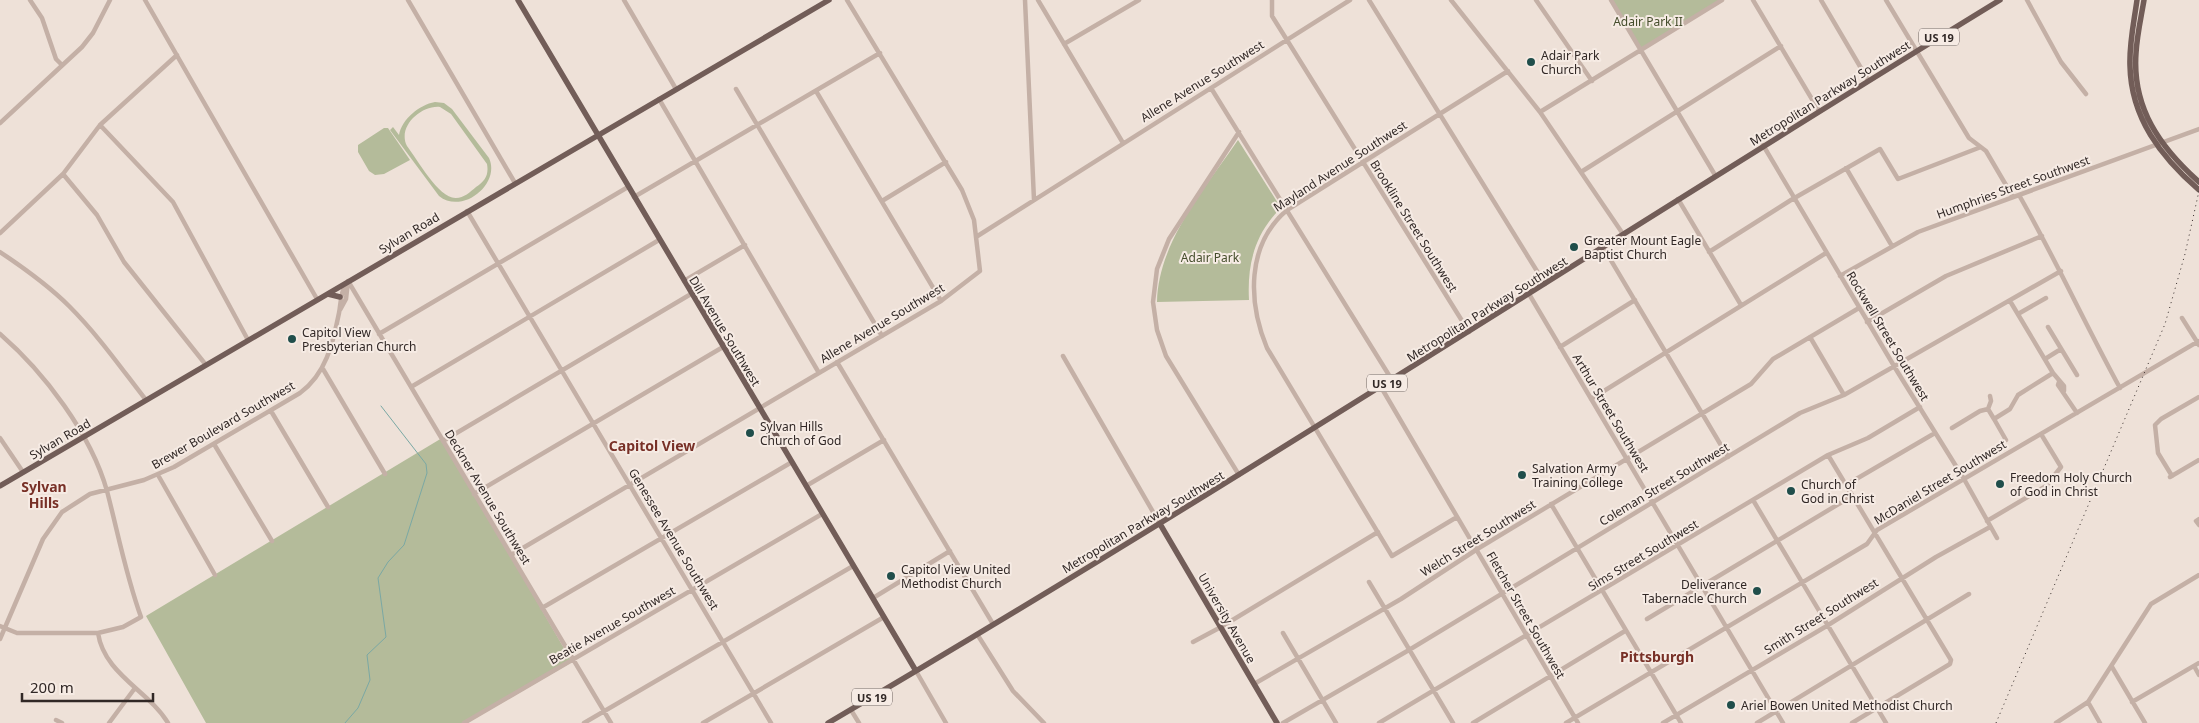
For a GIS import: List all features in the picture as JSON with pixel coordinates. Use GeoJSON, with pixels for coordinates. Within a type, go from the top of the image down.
{"type":"FeatureCollection","features":[{"type":"Feature","properties":{"kind":"main road","name":"Dill Avenue Southwest"},"geometry":{"type":"LineString","coordinates":[[518,0],[916,671]]}},
{"type":"Feature","properties":{"kind":"main road","name":"Sylvan Road"},"geometry":{"type":"LineString","coordinates":[[0,486],[829,0]]}},
{"type":"Feature","properties":{"kind":"main road","name":"Metropolitan Parkway Southwest"},"geometry":{"type":"LineString","coordinates":[[828,723],[1316,428],[1763,145],[2000,0]]}},
{"type":"Feature","properties":{"kind":"main road"},"geometry":{"type":"LineString","coordinates":[[2137,0],[2130,66],[2133,96],[2140,116],[2169,162],[2199,190]]}},
{"type":"Feature","properties":{"kind":"main road"},"geometry":{"type":"LineString","coordinates":[[2144,0],[2136,53],[2137,78],[2144,111],[2158,144],[2199,182]]}},
{"type":"Feature","properties":{"kind":"main road"},"geometry":{"type":"LineString","coordinates":[[326,294],[335,294],[340,297]]}},
{"type":"Feature","properties":{"kind":"main road","name":"University Avenue"},"geometry":{"type":"LineString","coordinates":[[1160,524],[1277,723]]}},
{"type":"Feature","properties":{"kind":"street"},"geometry":{"type":"LineString","coordinates":[[30,0],[42,18],[56,59],[62,65]]}},
{"type":"Feature","properties":{"kind":"street"},"geometry":{"type":"LineString","coordinates":[[0,123],[93,33],[110,0]]}},
{"type":"Feature","properties":{"kind":"street"},"geometry":{"type":"LineString","coordinates":[[145,0],[318,299]]}},
{"type":"Feature","properties":{"kind":"street"},"geometry":{"type":"LineString","coordinates":[[408,0],[515,183]]}},
{"type":"Feature","properties":{"kind":"street"},"geometry":{"type":"LineString","coordinates":[[624,0],[676,89]]}},
{"type":"Feature","properties":{"kind":"street"},"geometry":{"type":"LineString","coordinates":[[847,0],[946,162],[967,201],[976,237]]}},
{"type":"Feature","properties":{"kind":"street"},"geometry":{"type":"LineString","coordinates":[[1025,0],[1034,200]]}},
{"type":"Feature","properties":{"kind":"street"},"geometry":{"type":"LineString","coordinates":[[1038,0],[1123,143]]}},
{"type":"Feature","properties":{"kind":"street"},"geometry":{"type":"LineString","coordinates":[[1064,44],[1139,0]]}},
{"type":"Feature","properties":{"kind":"street","name":"Brookline Street Southwest"},"geometry":{"type":"LineString","coordinates":[[1272,0],[1272,16],[1469,332]]}},
{"type":"Feature","properties":{"kind":"street","name":"Allene Avenue Southwest"},"geometry":{"type":"LineString","coordinates":[[511,556],[941,301],[980,271],[976,237],[1350,0]]}},
{"type":"Feature","properties":{"kind":"street"},"geometry":{"type":"LineString","coordinates":[[1369,0],[1545,284]]}},
{"type":"Feature","properties":{"kind":"street"},"geometry":{"type":"LineString","coordinates":[[1451,0],[1540,112],[1623,234]]}},
{"type":"Feature","properties":{"kind":"street"},"geometry":{"type":"LineString","coordinates":[[1536,0],[1592,81]]}},
{"type":"Feature","properties":{"kind":"street"},"geometry":{"type":"LineString","coordinates":[[1611,0],[1715,176]]}},
{"type":"Feature","properties":{"kind":"street"},"geometry":{"type":"LineString","coordinates":[[1540,112],[1722,0]]}},
{"type":"Feature","properties":{"kind":"street"},"geometry":{"type":"LineString","coordinates":[[1753,0],[1819,111]]}},
{"type":"Feature","properties":{"kind":"street"},"geometry":{"type":"LineString","coordinates":[[1821,0],[1868,80]]}},
{"type":"Feature","properties":{"kind":"street"},"geometry":{"type":"LineString","coordinates":[[1886,0],[1969,138],[1986,151],[2042,236],[2061,271],[2083,321],[2120,388]]}},
{"type":"Feature","properties":{"kind":"street"},"geometry":{"type":"LineString","coordinates":[[2027,0],[2062,62],[2086,94]]}},
{"type":"Feature","properties":{"kind":"street"},"geometry":{"type":"LineString","coordinates":[[1581,172],[1781,46]]}},
{"type":"Feature","properties":{"kind":"street"},"geometry":{"type":"LineString","coordinates":[[634,197],[880,54]]}},
{"type":"Feature","properties":{"kind":"street"},"geometry":{"type":"LineString","coordinates":[[0,233],[63,174],[100,125],[177,55]]}},
{"type":"Feature","properties":{"kind":"street","name":"Mayland Avenue Southwest"},"geometry":{"type":"LineString","coordinates":[[1457,518],[1392,556],[1267,348],[1259,330],[1254,309],[1254,278],[1259,248],[1270,227],[1287,210],[1508,71]]}},
{"type":"Feature","properties":{"kind":"street"},"geometry":{"type":"LineString","coordinates":[[1211,88],[1392,380]]}},
{"type":"Feature","properties":{"kind":"street"},"geometry":{"type":"LineString","coordinates":[[736,89],[882,336]]}},
{"type":"Feature","properties":{"kind":"street"},"geometry":{"type":"LineString","coordinates":[[816,91],[941,301]]}},
{"type":"Feature","properties":{"kind":"street"},"geometry":{"type":"LineString","coordinates":[[659,99],[697,161],[819,373]]}},
{"type":"Feature","properties":{"kind":"street"},"geometry":{"type":"LineString","coordinates":[[100,125],[173,202],[248,340]]}},
{"type":"Feature","properties":{"kind":"street","name":"Humphries Street Southwest"},"geometry":{"type":"LineString","coordinates":[[1840,276],[1918,232],[2199,129]]}},
{"type":"Feature","properties":{"kind":"street"},"geometry":{"type":"LineString","coordinates":[[1239,132],[1169,238],[1157,269],[1153,302],[1157,330],[1166,356],[1239,475]]}},
{"type":"Feature","properties":{"kind":"street","name":"Rockwell Street Southwest"},"geometry":{"type":"LineString","coordinates":[[1763,145],[1867,322],[1964,479],[1997,538]]}},
{"type":"Feature","properties":{"kind":"street"},"geometry":{"type":"LineString","coordinates":[[1709,252],[1794,198],[1880,149],[1898,179],[1981,147]]}},
{"type":"Feature","properties":{"kind":"street"},"geometry":{"type":"LineString","coordinates":[[882,201],[946,162]]}},
{"type":"Feature","properties":{"kind":"street"},"geometry":{"type":"LineString","coordinates":[[1846,168],[1892,246]]}},
{"type":"Feature","properties":{"kind":"street"},"geometry":{"type":"LineString","coordinates":[[63,174],[97,215],[124,262],[206,365]]}},
{"type":"Feature","properties":{"kind":"street"},"geometry":{"type":"LineString","coordinates":[[380,334],[628,187]]}},
{"type":"Feature","properties":{"kind":"street"},"geometry":{"type":"LineString","coordinates":[[1678,199],[1741,305]]}},
{"type":"Feature","properties":{"kind":"street","name":"Genessee Avenue Southwest"},"geometry":{"type":"LineString","coordinates":[[467,211],[771,723]]}},
{"type":"Feature","properties":{"kind":"street"},"geometry":{"type":"LineString","coordinates":[[1867,322],[1946,276],[2042,236]]}},
{"type":"Feature","properties":{"kind":"street"},"geometry":{"type":"LineString","coordinates":[[411,387],[659,240]]}},
{"type":"Feature","properties":{"kind":"street"},"geometry":{"type":"LineString","coordinates":[[684,281],[746,245]]}},
{"type":"Feature","properties":{"kind":"street"},"geometry":{"type":"LineString","coordinates":[[1603,247],[1728,457]]}},
{"type":"Feature","properties":{"kind":"street"},"geometry":{"type":"LineString","coordinates":[[0,252],[36,276],[69,306],[146,400]]}},
{"type":"Feature","properties":{"kind":"street"},"geometry":{"type":"LineString","coordinates":[[1591,399],[1826,253]]}},
{"type":"Feature","properties":{"kind":"street","name":"Coleman Street Southwest"},"geometry":{"type":"LineString","coordinates":[[1283,723],[1409,650],[1800,413],[1844,395],[1895,368],[2011,304],[2061,271]]}},
{"type":"Feature","properties":{"kind":"street","name":"Brewer Boulevard Southwest"},"geometry":{"type":"LineString","coordinates":[[0,639],[2,628],[43,539],[52,524],[75,502],[106,490],[158,475],[306,389],[323,369],[340,310],[340,297],[348,281]]}},
{"type":"Feature","properties":{"kind":"street","name":"Brewer Boulevard Southwest"},"geometry":{"type":"LineString","coordinates":[[340,310],[345,302],[348,281]]}},
{"type":"Feature","properties":{"kind":"street","name":"Deckner Avenue Southwest"},"geometry":{"type":"LineString","coordinates":[[348,281],[610,723]]}},
{"type":"Feature","properties":{"kind":"street"},"geometry":{"type":"LineString","coordinates":[[442,441],[691,294]]}},
{"type":"Feature","properties":{"kind":"street","name":"Arthur Street Southwest"},"geometry":{"type":"LineString","coordinates":[[1529,294],[1783,723]]}},
{"type":"Feature","properties":{"kind":"street"},"geometry":{"type":"LineString","coordinates":[[345,302],[351,298],[358,299]]}},
{"type":"Feature","properties":{"kind":"street"},"geometry":{"type":"LineString","coordinates":[[2018,314],[2046,298]]}},
{"type":"Feature","properties":{"kind":"street"},"geometry":{"type":"LineString","coordinates":[[1560,347],[1635,300]]}},
{"type":"Feature","properties":{"kind":"street"},"geometry":{"type":"LineString","coordinates":[[2011,304],[2059,382],[2058,385],[2064,391],[2077,413]]}},
{"type":"Feature","properties":{"kind":"street","name":"Welch Street Southwest"},"geometry":{"type":"LineString","coordinates":[[1254,684],[1385,609],[1476,550],[1751,384],[1773,359],[1859,308]]}},
{"type":"Feature","properties":{"kind":"street"},"geometry":{"type":"LineString","coordinates":[[2182,318],[2198,343]]}},
{"type":"Feature","properties":{"kind":"street"},"geometry":{"type":"LineString","coordinates":[[2048,328],[2077,375]]}},
{"type":"Feature","properties":{"kind":"street"},"geometry":{"type":"LineString","coordinates":[[0,334],[34,368],[60,401],[96,462],[106,490],[126,572],[141,617],[139,620],[123,627],[98,633],[17,633],[2,628]]}},
{"type":"Feature","properties":{"kind":"street"},"geometry":{"type":"LineString","coordinates":[[1810,337],[1844,395]]}},
{"type":"Feature","properties":{"kind":"street","name":"McDaniel Street Southwest"},"geometry":{"type":"LineString","coordinates":[[1566,723],[1867,544],[1874,533],[2198,343]]}},
{"type":"Feature","properties":{"kind":"street"},"geometry":{"type":"LineString","coordinates":[[474,494],[723,347]]}},
{"type":"Feature","properties":{"kind":"street"},"geometry":{"type":"LineString","coordinates":[[2045,359],[2061,350]]}},
{"type":"Feature","properties":{"kind":"street"},"geometry":{"type":"LineString","coordinates":[[1063,356],[1160,524]]}},
{"type":"Feature","properties":{"kind":"street"},"geometry":{"type":"LineString","coordinates":[[837,362],[994,624]]}},
{"type":"Feature","properties":{"kind":"street"},"geometry":{"type":"LineString","coordinates":[[323,369],[385,474]]}},
{"type":"Feature","properties":{"kind":"street"},"geometry":{"type":"LineString","coordinates":[[1994,419],[2010,408],[2018,394],[2053,373]]}},
{"type":"Feature","properties":{"kind":"street","name":"Fletcher Street Southwest"},"geometry":{"type":"LineString","coordinates":[[1381,387],[1578,723]]}},
{"type":"Feature","properties":{"kind":"street"},"geometry":{"type":"LineString","coordinates":[[1988,409],[1991,401],[1990,396]]}},
{"type":"Feature","properties":{"kind":"street"},"geometry":{"type":"LineString","coordinates":[[2199,397],[2161,419],[2155,425],[2158,452],[2171,477],[2199,460]]}},
{"type":"Feature","properties":{"kind":"street","name":"Sims Street Southwest"},"geometry":{"type":"LineString","coordinates":[[1379,723],[1434,692],[1828,455],[1868,438],[1920,407]]}},
{"type":"Feature","properties":{"kind":"street"},"geometry":{"type":"LineString","coordinates":[[1988,409],[2006,440]]}},
{"type":"Feature","properties":{"kind":"street"},"geometry":{"type":"LineString","coordinates":[[1952,428],[1980,411],[1988,409]]}},
{"type":"Feature","properties":{"kind":"street"},"geometry":{"type":"LineString","coordinates":[[271,411],[328,508]]}},
{"type":"Feature","properties":{"kind":"street"},"geometry":{"type":"LineString","coordinates":[[1846,485],[1936,433]]}},
{"type":"Feature","properties":{"kind":"street"},"geometry":{"type":"LineString","coordinates":[[1987,521],[2046,486],[2061,467],[2041,434]]}},
{"type":"Feature","properties":{"kind":"street"},"geometry":{"type":"LineString","coordinates":[[0,438],[23,472]]}},
{"type":"Feature","properties":{"kind":"street"},"geometry":{"type":"LineString","coordinates":[[806,486],[884,440]]}},
{"type":"Feature","properties":{"kind":"street"},"geometry":{"type":"LineString","coordinates":[[214,444],[272,541]]}},
{"type":"Feature","properties":{"kind":"street"},"geometry":{"type":"LineString","coordinates":[[1828,455],[1951,660],[1950,664],[1852,723]]}},
{"type":"Feature","properties":{"kind":"street"},"geometry":{"type":"LineString","coordinates":[[542,608],[792,462]]}},
{"type":"Feature","properties":{"kind":"street"},"geometry":{"type":"LineString","coordinates":[[158,475],[161,485],[215,575]]}},
{"type":"Feature","properties":{"kind":"street"},"geometry":{"type":"LineString","coordinates":[[1647,619],[1852,496]]}},
{"type":"Feature","properties":{"kind":"street"},"geometry":{"type":"LineString","coordinates":[[1752,500],[1886,723]]}},
{"type":"Feature","properties":{"kind":"street"},"geometry":{"type":"LineString","coordinates":[[1551,504],[1680,723]]}},
{"type":"Feature","properties":{"kind":"street","name":"Beatie Avenue Southwest"},"geometry":{"type":"LineString","coordinates":[[464,723],[822,514]]}},
{"type":"Feature","properties":{"kind":"street","name":"Smith Street Southwest"},"geometry":{"type":"LineString","coordinates":[[1663,723],[1990,527]]}},
{"type":"Feature","properties":{"kind":"street"},"geometry":{"type":"LineString","coordinates":[[1193,642],[1221,628],[1378,532]]}},
{"type":"Feature","properties":{"kind":"street"},"geometry":{"type":"LineString","coordinates":[[873,598],[950,551]]}},
{"type":"Feature","properties":{"kind":"street"},"geometry":{"type":"LineString","coordinates":[[584,723],[853,566]]}},
{"type":"Feature","properties":{"kind":"street"},"geometry":{"type":"LineString","coordinates":[[2056,723],[2088,702],[2112,668],[2151,604],[2199,576]]}},
{"type":"Feature","properties":{"kind":"street"},"geometry":{"type":"LineString","coordinates":[[1369,582],[1452,723]]}},
{"type":"Feature","properties":{"kind":"street"},"geometry":{"type":"LineString","coordinates":[[1758,723],[1969,594]]}},
{"type":"Feature","properties":{"kind":"street"},"geometry":{"type":"LineString","coordinates":[[703,723],[884,617]]}},
{"type":"Feature","properties":{"kind":"street"},"geometry":{"type":"LineString","coordinates":[[1473,723],[1626,631]]}},
{"type":"Feature","properties":{"kind":"street"},"geometry":{"type":"LineString","coordinates":[[98,633],[99,641],[115,668],[154,704],[168,723]]}},
{"type":"Feature","properties":{"kind":"street"},"geometry":{"type":"LineString","coordinates":[[1283,633],[1336,723]]}},
{"type":"Feature","properties":{"kind":"street"},"geometry":{"type":"LineString","coordinates":[[977,634],[1013,691],[1044,723]]}},
{"type":"Feature","properties":{"kind":"street"},"geometry":{"type":"LineString","coordinates":[[2132,702],[2199,663]]}},
{"type":"Feature","properties":{"kind":"street"},"geometry":{"type":"LineString","coordinates":[[2194,666],[2199,675]]}},
{"type":"Feature","properties":{"kind":"street"},"geometry":{"type":"LineString","coordinates":[[2112,668],[2145,723]]}},
{"type":"Feature","properties":{"kind":"street"},"geometry":{"type":"LineString","coordinates":[[916,671],[946,723]]}},
{"type":"Feature","properties":{"kind":"street"},"geometry":{"type":"LineString","coordinates":[[110,723],[135,688]]}},
{"type":"Feature","properties":{"kind":"street"},"geometry":{"type":"LineString","coordinates":[[2088,702],[2100,723]]}},
{"type":"Feature","properties":{"kind":"street"},"geometry":{"type":"LineString","coordinates":[[851,710],[859,723]]}},
{"type":"Feature","properties":{"kind":"street"},"geometry":{"type":"LineString","coordinates":[[56,720],[62,723]]}},
{"type":"Feature","properties":{"kind":"green space","name":"Adair Park II"},"geometry":{"type":"Polygon","coordinates":[[[1611,0],[1722,0],[1640,51],[1611,0]]]}},
{"type":"Feature","properties":{"kind":"green space"},"geometry":{"type":"Polygon","coordinates":[[[435,102],[444,103],[452,109],[489,158],[491,168],[485,186],[468,199],[458,202],[448,201],[439,196],[390,130],[393,127],[399,135],[407,118],[423,106],[435,102]],[[433,107],[419,113],[408,125],[405,139],[407,146],[436,185],[449,197],[456,198],[467,194],[482,182],[487,175],[487,164],[451,114],[440,107],[433,107]]]}},
{"type":"Feature","properties":{"kind":"green space"},"geometry":{"type":"Polygon","coordinates":[[[384,128],[388,128],[410,160],[384,174],[375,175],[369,171],[358,152],[358,145],[384,128]]]}},
{"type":"Feature","properties":{"kind":"green space","name":"Adair Park"},"geometry":{"type":"Polygon","coordinates":[[[1238,140],[1281,208],[1265,228],[1254,250],[1251,262],[1249,300],[1157,302],[1159,280],[1175,237],[1186,216],[1238,140]]]}},
{"type":"Feature","properties":{"kind":"green space"},"geometry":{"type":"Polygon","coordinates":[[[442,438],[572,662],[467,723],[206,723],[146,616],[442,438]]]}},
{"type":"Feature","properties":{"kind":"waterway"},"geometry":{"type":"LineString","coordinates":[[345,723],[358,708],[370,680],[367,655],[386,637],[378,578],[388,562],[404,545],[427,473],[426,464],[381,406]]}},
{"type":"Feature","properties":{"kind":"railway"},"geometry":{"type":"LineString","coordinates":[[1996,723],[2165,324],[2185,254],[2199,191]]}},
{"type":"Feature","properties":{"kind":"place","name":"Adair Park Church"},"geometry":{"type":"Point","coordinates":[1531,62]}},
{"type":"Feature","properties":{"kind":"place","name":"Greater Mount Eagle Baptist Church"},"geometry":{"type":"Point","coordinates":[1574,247]}},
{"type":"Feature","properties":{"kind":"place","name":"Capitol View Presbyterian Church"},"geometry":{"type":"Point","coordinates":[292,339]}},
{"type":"Feature","properties":{"kind":"place","name":"Sylvan Hills Church of God"},"geometry":{"type":"Point","coordinates":[750,433]}},
{"type":"Feature","properties":{"kind":"place","name":"Salvation Army Training College"},"geometry":{"type":"Point","coordinates":[1522,475]}},
{"type":"Feature","properties":{"kind":"place","name":"Freedom Holy Church of God in Christ"},"geometry":{"type":"Point","coordinates":[2000,484]}},
{"type":"Feature","properties":{"kind":"place","name":"Church of God in Christ"},"geometry":{"type":"Point","coordinates":[1791,491]}},
{"type":"Feature","properties":{"kind":"place","name":"Capitol View United Methodist Church"},"geometry":{"type":"Point","coordinates":[891,576]}},
{"type":"Feature","properties":{"kind":"place","name":"Deliverance Tabernacle Church"},"geometry":{"type":"Point","coordinates":[1757,591]}},
{"type":"Feature","properties":{"kind":"place","name":"Ariel Bowen United Methodist Church"},"geometry":{"type":"Point","coordinates":[1731,705]}},
{"type":"Feature","properties":{"kind":"district","name":"Capitol View"},"geometry":{"type":"Point","coordinates":[652,445]}},
{"type":"Feature","properties":{"kind":"district","name":"Sylvan Hills"},"geometry":{"type":"Point","coordinates":[44,494]}},
{"type":"Feature","properties":{"kind":"district","name":"Pittsburgh"},"geometry":{"type":"Point","coordinates":[1657,656]}}]}
